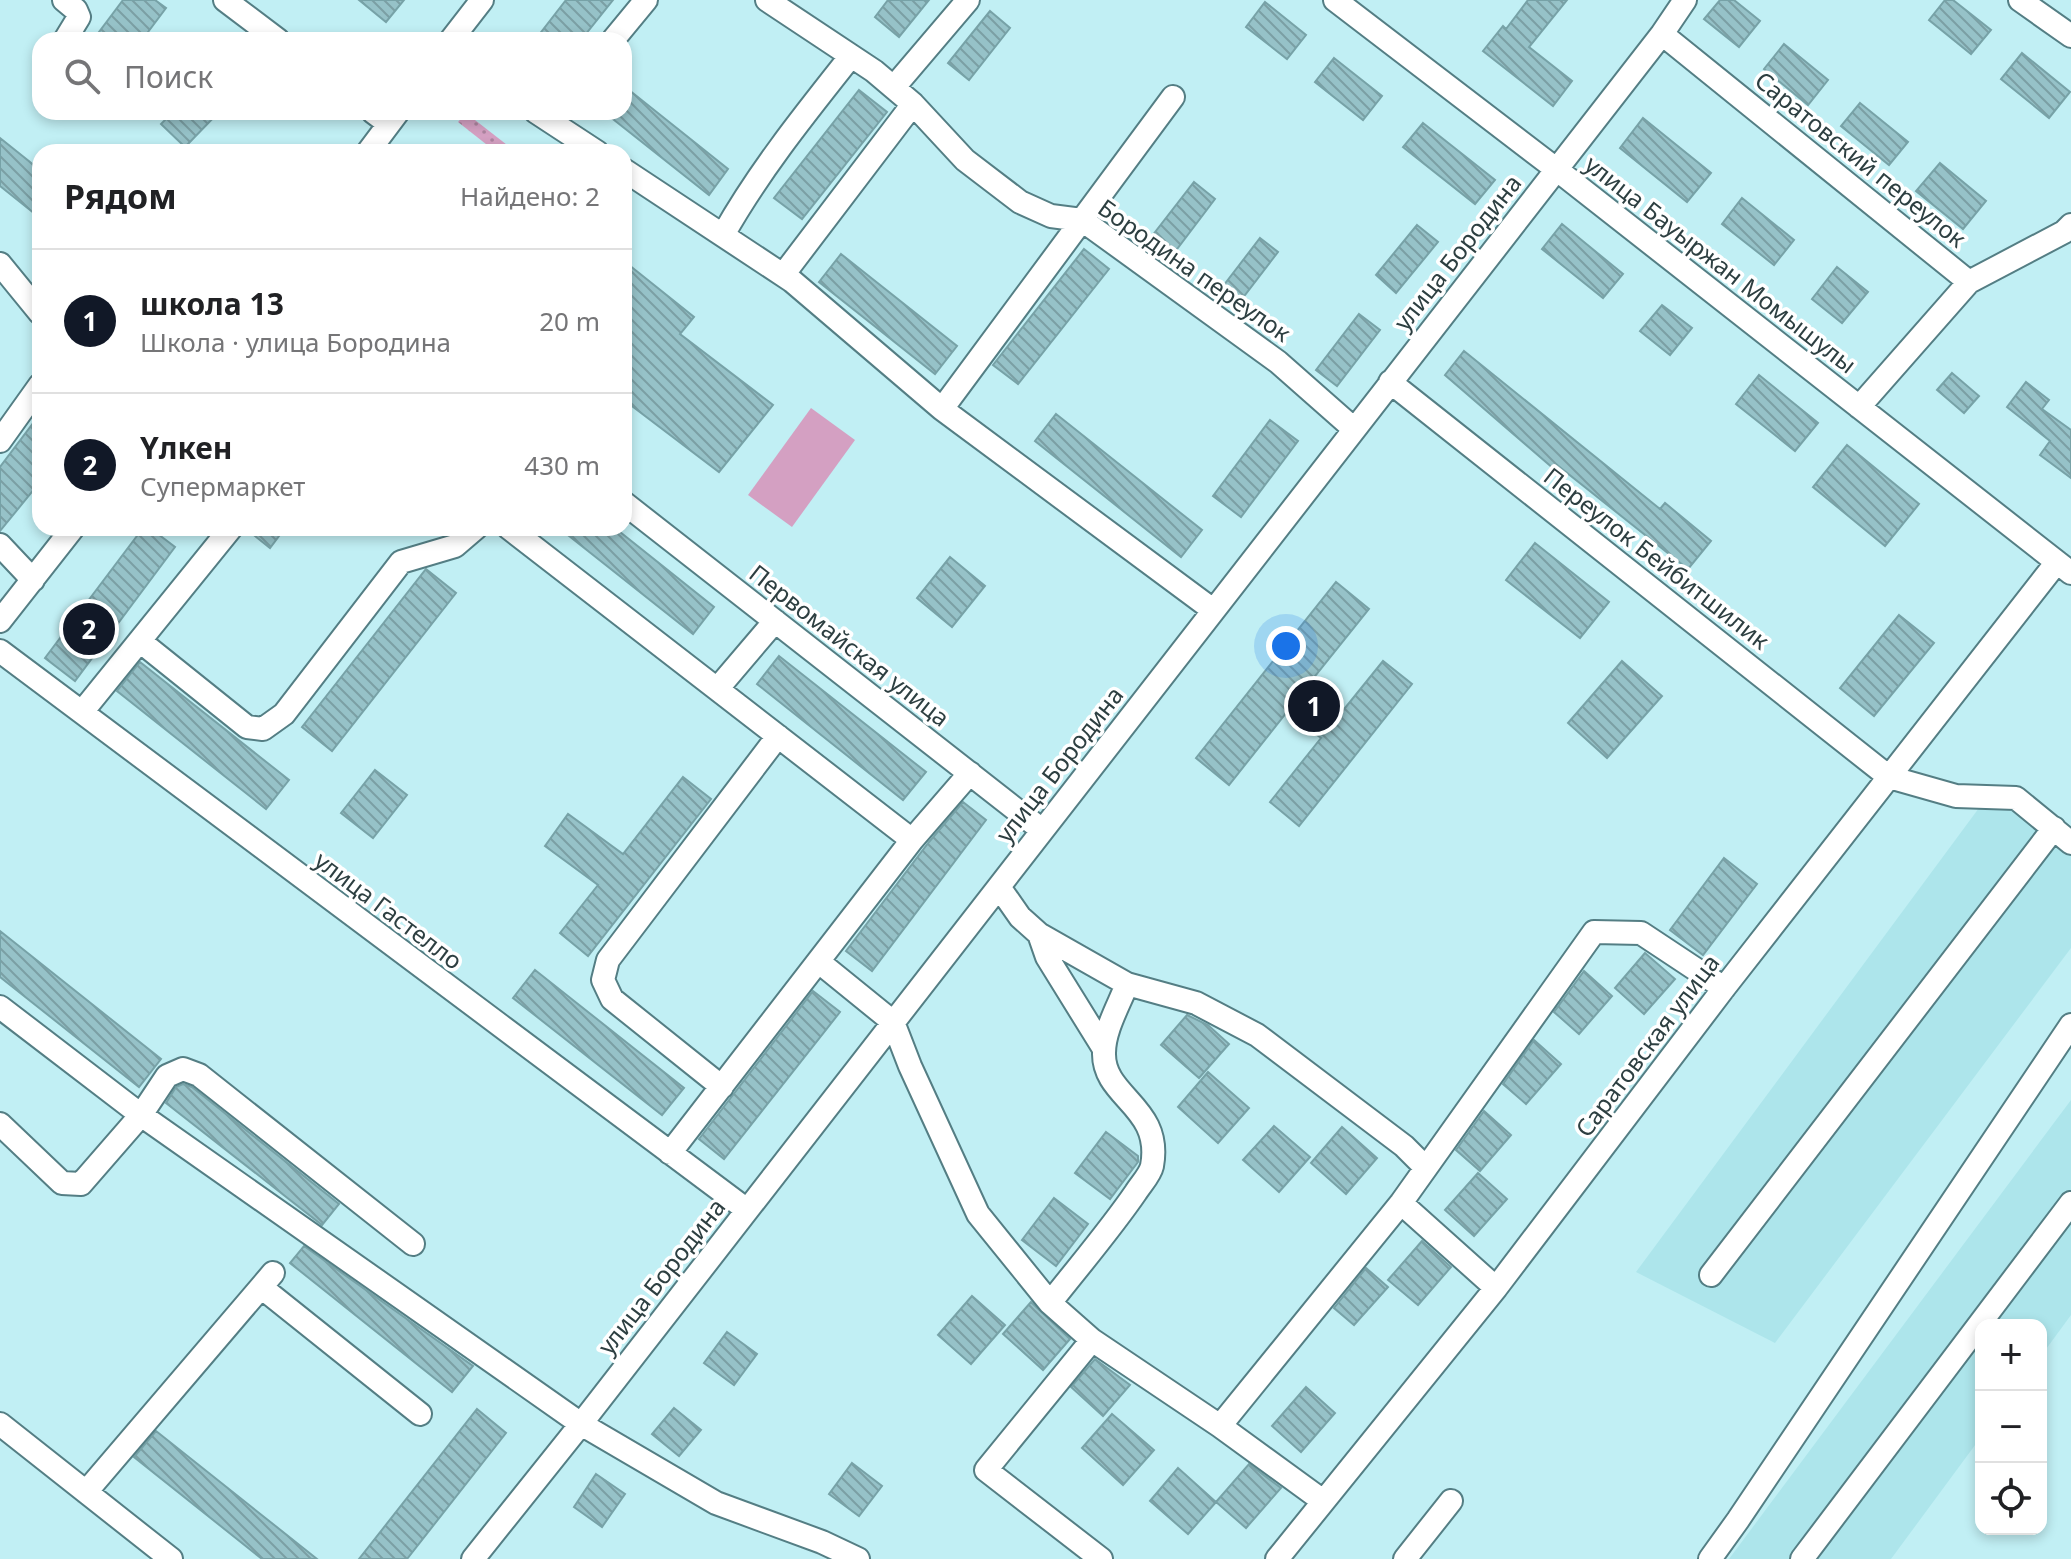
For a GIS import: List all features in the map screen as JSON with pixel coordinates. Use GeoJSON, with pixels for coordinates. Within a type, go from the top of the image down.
{"type":"FeatureCollection","features":[{"type":"Feature","properties":{"kind":"street"},"geometry":{"type":"LineString","coordinates":[[64,0],[79,17],[70,32]]}},
{"type":"Feature","properties":{"kind":"street"},"geometry":{"type":"LineString","coordinates":[[457,32],[482,0]]}},
{"type":"Feature","properties":{"kind":"street"},"geometry":{"type":"LineString","coordinates":[[620,32],[646,0]]}},
{"type":"Feature","properties":{"kind":"street","name":"Бородина переулок"},"geometry":{"type":"LineString","coordinates":[[767,0],[894,87],[965,160],[1020,202],[1051,216],[1082,220],[1278,362],[1354,429]]}},
{"type":"Feature","properties":{"kind":"street"},"geometry":{"type":"LineString","coordinates":[[894,87],[968,0]]}},
{"type":"Feature","properties":{"kind":"street","name":"улица Бауыржан Момышулы"},"geometry":{"type":"LineString","coordinates":[[1335,0],[1556,169],[2064,568]]}},
{"type":"Feature","properties":{"kind":"street","name":"улица Бородина"},"geometry":{"type":"LineString","coordinates":[[473,1559],[999,887],[1662,34],[1685,0]]}},
{"type":"Feature","properties":{"kind":"street"},"geometry":{"type":"LineString","coordinates":[[2020,0],[2071,36]]}},
{"type":"Feature","properties":{"kind":"street"},"geometry":{"type":"LineString","coordinates":[[233,2],[269,32]]}},
{"type":"Feature","properties":{"kind":"street","name":"Саратовский переулок"},"geometry":{"type":"LineString","coordinates":[[1662,34],[1969,282],[1859,407]]}},
{"type":"Feature","properties":{"kind":"street"},"geometry":{"type":"LineString","coordinates":[[723,235],[743,199],[780,146],[851,56]]}},
{"type":"Feature","properties":{"kind":"street"},"geometry":{"type":"LineString","coordinates":[[942,409],[1173,97]]}},
{"type":"Feature","properties":{"kind":"street"},"geometry":{"type":"LineString","coordinates":[[783,275],[913,104]]}},
{"type":"Feature","properties":{"kind":"street"},"geometry":{"type":"LineString","coordinates":[[372,144],[385,120]]}},
{"type":"Feature","properties":{"kind":"street"},"geometry":{"type":"LineString","coordinates":[[554,120],[586,144]]}},
{"type":"Feature","properties":{"kind":"street"},"geometry":{"type":"LineString","coordinates":[[632,175],[783,275],[942,409],[1213,610]]}},
{"type":"Feature","properties":{"kind":"street"},"geometry":{"type":"LineString","coordinates":[[1969,282],[2064,232],[2071,225]]}},
{"type":"Feature","properties":{"kind":"street"},"geometry":{"type":"LineString","coordinates":[[0,264],[32,303]]}},
{"type":"Feature","properties":{"kind":"street","name":"Переулок Бейбитшилик"},"geometry":{"type":"LineString","coordinates":[[1390,382],[1889,777]]}},
{"type":"Feature","properties":{"kind":"street"},"geometry":{"type":"LineString","coordinates":[[0,441],[32,396]]}},
{"type":"Feature","properties":{"kind":"street","name":"Первомайская улица"},"geometry":{"type":"LineString","coordinates":[[632,509],[1042,830]]}},
{"type":"Feature","properties":{"kind":"street"},"geometry":{"type":"LineString","coordinates":[[0,621],[67,536]]}},
{"type":"Feature","properties":{"kind":"street"},"geometry":{"type":"LineString","coordinates":[[82,712],[225,536]]}},
{"type":"Feature","properties":{"kind":"street"},"geometry":{"type":"LineString","coordinates":[[141,642],[247,727],[263,729],[284,714],[401,562],[455,546],[467,536]]}},
{"type":"Feature","properties":{"kind":"street"},"geometry":{"type":"LineString","coordinates":[[519,536],[912,840]]}},
{"type":"Feature","properties":{"kind":"street"},"geometry":{"type":"LineString","coordinates":[[0,545],[33,580]]}},
{"type":"Feature","properties":{"kind":"street","name":"Саратовская улица"},"geometry":{"type":"LineString","coordinates":[[1277,1559],[1496,1288],[1889,777],[2064,568]]}},
{"type":"Feature","properties":{"kind":"street"},"geometry":{"type":"LineString","coordinates":[[718,688],[775,621]]}},
{"type":"Feature","properties":{"kind":"street","name":"улица Гастелло"},"geometry":{"type":"LineString","coordinates":[[0,651],[747,1210]]}},
{"type":"Feature","properties":{"kind":"street"},"geometry":{"type":"LineString","coordinates":[[722,1087],[612,999],[603,980],[608,960],[778,736]]}},
{"type":"Feature","properties":{"kind":"street"},"geometry":{"type":"LineString","coordinates":[[670,1153],[912,840],[970,773]]}},
{"type":"Feature","properties":{"kind":"street"},"geometry":{"type":"LineString","coordinates":[[1711,1275],[2063,835],[2016,798],[1956,796],[1889,777]]}},
{"type":"Feature","properties":{"kind":"street"},"geometry":{"type":"LineString","coordinates":[[999,887],[1020,917],[1039,934],[1127,984],[1196,1003],[1257,1035],[1404,1146],[1426,1168]]}},
{"type":"Feature","properties":{"kind":"street"},"geometry":{"type":"LineString","coordinates":[[1220,1426],[1401,1203],[1594,932],[1641,933],[1724,988]]}},
{"type":"Feature","properties":{"kind":"street"},"geometry":{"type":"LineString","coordinates":[[1039,934],[1047,957],[1104,1049],[1109,1075],[1148,1123],[1153,1144],[1152,1169],[1050,1303]]}},
{"type":"Feature","properties":{"kind":"street"},"geometry":{"type":"LineString","coordinates":[[819,962],[893,1022],[978,1214],[1050,1303],[1092,1340],[1220,1426],[1323,1501]]}},
{"type":"Feature","properties":{"kind":"street"},"geometry":{"type":"LineString","coordinates":[[1104,1049],[1127,984]]}},
{"type":"Feature","properties":{"kind":"street"},"geometry":{"type":"LineString","coordinates":[[0,1007],[141,1115],[581,1424],[716,1503],[822,1542],[858,1559]]}},
{"type":"Feature","properties":{"kind":"street"},"geometry":{"type":"LineString","coordinates":[[1710,1559],[2071,1025]]}},
{"type":"Feature","properties":{"kind":"street"},"geometry":{"type":"LineString","coordinates":[[0,1124],[62,1183],[81,1184],[141,1115],[167,1076],[183,1069],[199,1075],[413,1244]]}},
{"type":"Feature","properties":{"kind":"street"},"geometry":{"type":"LineString","coordinates":[[1401,1203],[1496,1288]]}},
{"type":"Feature","properties":{"kind":"street"},"geometry":{"type":"LineString","coordinates":[[1802,1559],[2071,1203]]}},
{"type":"Feature","properties":{"kind":"street"},"geometry":{"type":"LineString","coordinates":[[86,1492],[267,1280],[420,1414]]}},
{"type":"Feature","properties":{"kind":"street"},"geometry":{"type":"LineString","coordinates":[[1092,1340],[986,1470],[1101,1559]]}},
{"type":"Feature","properties":{"kind":"street"},"geometry":{"type":"LineString","coordinates":[[0,1424],[171,1559]]}},
{"type":"Feature","properties":{"kind":"street"},"geometry":{"type":"LineString","coordinates":[[1405,1559],[1451,1501]]}},
{"type":"Feature","properties":{"kind":"shaded area"},"geometry":{"type":"Polygon","coordinates":[[[475,120],[506,144],[486,144],[458,122],[475,120]]]}},
{"type":"Feature","properties":{"kind":"shaded area"},"geometry":{"type":"Polygon","coordinates":[[[811,408],[855,440],[792,527],[748,495],[811,408]]]}},
{"type":"Feature","properties":{"kind":"shaded area"},"geometry":{"type":"Polygon","coordinates":[[[1993,789],[2071,854],[2071,948],[1775,1343],[1636,1272],[1993,789]]]}},
{"type":"Feature","properties":{"kind":"shaded area"},"geometry":{"type":"Polygon","coordinates":[[[2071,1100],[2071,1315],[2047,1348],[2047,1319],[1975,1319],[1975,1445],[1891,1559],[1729,1559],[2071,1100]]]}},
{"type":"Feature","properties":{"kind":"building"},"geometry":{"type":"Polygon","coordinates":[[[123,0],[155,0],[166,8],[148,32],[99,32],[123,0]]]}},
{"type":"Feature","properties":{"kind":"building"},"geometry":{"type":"Polygon","coordinates":[[[359,0],[404,0],[386,22],[359,0]]]}},
{"type":"Feature","properties":{"kind":"building"},"geometry":{"type":"Polygon","coordinates":[[[566,0],[613,0],[587,32],[541,32],[566,0]]]}},
{"type":"Feature","properties":{"kind":"building"},"geometry":{"type":"Polygon","coordinates":[[[888,0],[929,0],[899,37],[875,17],[888,0]]]}},
{"type":"Feature","properties":{"kind":"building"},"geometry":{"type":"Polygon","coordinates":[[[1528,0],[1567,0],[1529,47],[1572,81],[1553,106],[1483,51],[1503,26],[1506,29],[1528,0]]]}},
{"type":"Feature","properties":{"kind":"building"},"geometry":{"type":"Polygon","coordinates":[[[1720,0],[1734,0],[1760,21],[1739,47],[1704,19],[1720,0]]]}},
{"type":"Feature","properties":{"kind":"building"},"geometry":{"type":"Polygon","coordinates":[[[1945,0],[1953,0],[1991,30],[1971,54],[1929,20],[1945,0]]]}},
{"type":"Feature","properties":{"kind":"building"},"geometry":{"type":"Polygon","coordinates":[[[1265,2],[1306,35],[1287,59],[1246,27],[1265,2]]]}},
{"type":"Feature","properties":{"kind":"building"},"geometry":{"type":"Polygon","coordinates":[[[990,11],[1010,28],[969,80],[948,63],[990,11]]]}},
{"type":"Feature","properties":{"kind":"building"},"geometry":{"type":"Polygon","coordinates":[[[1784,44],[1828,80],[1808,105],[1764,69],[1784,44]]]}},
{"type":"Feature","properties":{"kind":"building"},"geometry":{"type":"Polygon","coordinates":[[[2022,53],[2070,92],[2049,118],[2001,79],[2022,53]]]}},
{"type":"Feature","properties":{"kind":"building"},"geometry":{"type":"Polygon","coordinates":[[[1334,58],[1382,96],[1363,120],[1315,82],[1334,58]]]}},
{"type":"Feature","properties":{"kind":"building"},"geometry":{"type":"Polygon","coordinates":[[[859,90],[887,112],[802,219],[774,198],[859,90]]]}},
{"type":"Feature","properties":{"kind":"building"},"geometry":{"type":"Polygon","coordinates":[[[632,92],[728,169],[709,195],[614,120],[632,120],[632,92]]]}},
{"type":"Feature","properties":{"kind":"building"},"geometry":{"type":"Polygon","coordinates":[[[1860,103],[1908,142],[1889,165],[1841,126],[1860,103]]]}},
{"type":"Feature","properties":{"kind":"building"},"geometry":{"type":"Polygon","coordinates":[[[1643,118],[1711,173],[1687,202],[1620,148],[1643,118]]]}},
{"type":"Feature","properties":{"kind":"building"},"geometry":{"type":"Polygon","coordinates":[[[165,120],[211,120],[188,144],[182,144],[161,124],[165,120]]]}},
{"type":"Feature","properties":{"kind":"building"},"geometry":{"type":"Polygon","coordinates":[[[1423,123],[1495,180],[1475,204],[1403,147],[1423,123]]]}},
{"type":"Feature","properties":{"kind":"building"},"geometry":{"type":"Polygon","coordinates":[[[0,138],[32,164],[32,212],[0,186],[0,138]]]}},
{"type":"Feature","properties":{"kind":"building"},"geometry":{"type":"Polygon","coordinates":[[[1940,163],[1986,201],[1963,229],[1916,191],[1940,163]]]}},
{"type":"Feature","properties":{"kind":"building"},"geometry":{"type":"Polygon","coordinates":[[[1194,182],[1215,199],[1174,253],[1152,236],[1194,182]]]}},
{"type":"Feature","properties":{"kind":"building"},"geometry":{"type":"Polygon","coordinates":[[[1742,198],[1794,240],[1774,265],[1722,224],[1742,198]]]}},
{"type":"Feature","properties":{"kind":"building"},"geometry":{"type":"Polygon","coordinates":[[[1562,224],[1623,274],[1603,298],[1542,249],[1562,224]]]}},
{"type":"Feature","properties":{"kind":"building"},"geometry":{"type":"Polygon","coordinates":[[[1417,225],[1438,242],[1396,293],[1376,275],[1417,225]]]}},
{"type":"Feature","properties":{"kind":"building"},"geometry":{"type":"Polygon","coordinates":[[[1260,238],[1278,252],[1235,308],[1217,294],[1260,238]]]}},
{"type":"Feature","properties":{"kind":"building"},"geometry":{"type":"Polygon","coordinates":[[[1084,249],[1109,269],[1018,384],[993,365],[1084,249]]]}},
{"type":"Feature","properties":{"kind":"building"},"geometry":{"type":"Polygon","coordinates":[[[841,254],[957,346],[935,374],[819,282],[841,254]]]}},
{"type":"Feature","properties":{"kind":"building"},"geometry":{"type":"Polygon","coordinates":[[[632,267],[694,317],[680,334],[773,405],[719,472],[632,406],[632,267]]]}},
{"type":"Feature","properties":{"kind":"building"},"geometry":{"type":"Polygon","coordinates":[[[1837,267],[1868,292],[1842,323],[1812,299],[1837,267]]]}},
{"type":"Feature","properties":{"kind":"building"},"geometry":{"type":"Polygon","coordinates":[[[1662,305],[1692,328],[1670,355],[1640,331],[1662,305]]]}},
{"type":"Feature","properties":{"kind":"building"},"geometry":{"type":"Polygon","coordinates":[[[1359,314],[1380,330],[1337,386],[1316,370],[1359,314]]]}},
{"type":"Feature","properties":{"kind":"building"},"geometry":{"type":"Polygon","coordinates":[[[1464,351],[1660,509],[1665,503],[1711,541],[1688,569],[1557,465],[1554,469],[1445,375],[1464,351]]]}},
{"type":"Feature","properties":{"kind":"building"},"geometry":{"type":"Polygon","coordinates":[[[1952,373],[1979,396],[1964,413],[1937,390],[1952,373]]]}},
{"type":"Feature","properties":{"kind":"building"},"geometry":{"type":"Polygon","coordinates":[[[1759,375],[1818,423],[1795,451],[1736,404],[1759,375]]]}},
{"type":"Feature","properties":{"kind":"building"},"geometry":{"type":"Polygon","coordinates":[[[2026,382],[2049,400],[2042,409],[2071,430],[2071,478],[2040,455],[2050,441],[2007,407],[2026,382]]]}},
{"type":"Feature","properties":{"kind":"building"},"geometry":{"type":"Polygon","coordinates":[[[1056,414],[1202,530],[1181,557],[1035,441],[1056,414]]]}},
{"type":"Feature","properties":{"kind":"building"},"geometry":{"type":"Polygon","coordinates":[[[1270,420],[1298,441],[1241,517],[1213,496],[1270,420]]]}},
{"type":"Feature","properties":{"kind":"building"},"geometry":{"type":"Polygon","coordinates":[[[32,425],[32,492],[0,531],[0,467],[32,425]]]}},
{"type":"Feature","properties":{"kind":"building"},"geometry":{"type":"Polygon","coordinates":[[[1847,445],[1919,504],[1885,546],[1813,487],[1847,445]]]}},
{"type":"Feature","properties":{"kind":"building"},"geometry":{"type":"Polygon","coordinates":[[[137,536],[161,536],[175,547],[75,681],[45,658],[137,536]]]}},
{"type":"Feature","properties":{"kind":"building"},"geometry":{"type":"Polygon","coordinates":[[[255,536],[279,536],[270,548],[255,536]]]}},
{"type":"Feature","properties":{"kind":"building"},"geometry":{"type":"Polygon","coordinates":[[[569,536],[625,536],[714,607],[693,634],[569,536]]]}},
{"type":"Feature","properties":{"kind":"building"},"geometry":{"type":"Polygon","coordinates":[[[1535,543],[1609,602],[1580,638],[1506,580],[1535,543]]]}},
{"type":"Feature","properties":{"kind":"building"},"geometry":{"type":"Polygon","coordinates":[[[950,557],[985,586],[952,627],[917,598],[950,557]]]}},
{"type":"Feature","properties":{"kind":"building"},"geometry":{"type":"Polygon","coordinates":[[[426,569],[456,593],[332,751],[302,727],[426,569]]]}},
{"type":"Feature","properties":{"kind":"building"},"geometry":{"type":"Polygon","coordinates":[[[1336,582],[1369,609],[1307,686],[1341,713],[1383,661],[1412,684],[1299,826],[1270,802],[1321,738],[1287,712],[1229,785],[1196,758],[1336,582]]]}},
{"type":"Feature","properties":{"kind":"building"},"geometry":{"type":"Polygon","coordinates":[[[1899,615],[1934,643],[1874,716],[1840,688],[1899,615]]]}},
{"type":"Feature","properties":{"kind":"building"},"geometry":{"type":"Polygon","coordinates":[[[779,656],[926,772],[903,800],[757,684],[779,656]]]}},
{"type":"Feature","properties":{"kind":"building"},"geometry":{"type":"Polygon","coordinates":[[[1622,661],[1662,696],[1607,758],[1568,723],[1622,661]]]}},
{"type":"Feature","properties":{"kind":"building"},"geometry":{"type":"Polygon","coordinates":[[[140,662],[289,780],[266,809],[117,691],[140,662]]]}},
{"type":"Feature","properties":{"kind":"building"},"geometry":{"type":"Polygon","coordinates":[[[375,770],[407,795],[373,838],[341,813],[375,770]]]}},
{"type":"Feature","properties":{"kind":"building"},"geometry":{"type":"Polygon","coordinates":[[[683,777],[711,799],[588,956],[560,933],[598,885],[545,846],[568,814],[623,854],[683,777]]]}},
{"type":"Feature","properties":{"kind":"building"},"geometry":{"type":"Polygon","coordinates":[[[963,802],[986,820],[872,971],[846,951],[963,802]]]}},
{"type":"Feature","properties":{"kind":"building"},"geometry":{"type":"Polygon","coordinates":[[[1724,858],[1757,884],[1703,955],[1670,930],[1724,858]]]}},
{"type":"Feature","properties":{"kind":"building"},"geometry":{"type":"Polygon","coordinates":[[[0,931],[161,1059],[139,1087],[0,977],[0,931]]]}},
{"type":"Feature","properties":{"kind":"building"},"geometry":{"type":"Polygon","coordinates":[[[1645,953],[1675,979],[1644,1014],[1615,988],[1645,953]]]}},
{"type":"Feature","properties":{"kind":"building"},"geometry":{"type":"Polygon","coordinates":[[[535,970],[684,1088],[662,1115],[513,998],[535,970]]]}},
{"type":"Feature","properties":{"kind":"building"},"geometry":{"type":"Polygon","coordinates":[[[1584,971],[1612,996],[1579,1034],[1554,1012],[1584,971]]]}},
{"type":"Feature","properties":{"kind":"building"},"geometry":{"type":"Polygon","coordinates":[[[813,991],[840,1012],[724,1159],[699,1139],[813,991]]]}},
{"type":"Feature","properties":{"kind":"building"},"geometry":{"type":"Polygon","coordinates":[[[1187,1015],[1208,1025],[1229,1044],[1199,1078],[1161,1045],[1187,1015]]]}},
{"type":"Feature","properties":{"kind":"building"},"geometry":{"type":"Polygon","coordinates":[[[1534,1040],[1561,1064],[1526,1104],[1503,1084],[1534,1040]]]}},
{"type":"Feature","properties":{"kind":"building"},"geometry":{"type":"Polygon","coordinates":[[[1208,1072],[1249,1108],[1218,1143],[1178,1107],[1208,1072]]]}},
{"type":"Feature","properties":{"kind":"building"},"geometry":{"type":"Polygon","coordinates":[[[183,1084],[192,1087],[339,1204],[322,1225],[166,1103],[176,1087],[183,1084]]]}},
{"type":"Feature","properties":{"kind":"building"},"geometry":{"type":"Polygon","coordinates":[[[1484,1111],[1511,1135],[1480,1171],[1456,1150],[1484,1111]]]}},
{"type":"Feature","properties":{"kind":"building"},"geometry":{"type":"Polygon","coordinates":[[[1274,1126],[1310,1157],[1279,1192],[1243,1160],[1274,1126]]]}},
{"type":"Feature","properties":{"kind":"building"},"geometry":{"type":"Polygon","coordinates":[[[1342,1127],[1377,1158],[1346,1194],[1311,1163],[1342,1127]]]}},
{"type":"Feature","properties":{"kind":"building"},"geometry":{"type":"Polygon","coordinates":[[[1106,1132],[1138,1156],[1138,1162],[1110,1199],[1075,1173],[1106,1132]]]}},
{"type":"Feature","properties":{"kind":"building"},"geometry":{"type":"Polygon","coordinates":[[[1478,1173],[1507,1199],[1474,1236],[1445,1210],[1478,1173]]]}},
{"type":"Feature","properties":{"kind":"building"},"geometry":{"type":"Polygon","coordinates":[[[1054,1198],[1088,1224],[1056,1266],[1022,1240],[1054,1198]]]}},
{"type":"Feature","properties":{"kind":"building"},"geometry":{"type":"Polygon","coordinates":[[[1422,1241],[1451,1267],[1418,1305],[1388,1280],[1422,1241]]]}},
{"type":"Feature","properties":{"kind":"building"},"geometry":{"type":"Polygon","coordinates":[[[304,1246],[473,1366],[452,1392],[290,1263],[304,1246]]]}},
{"type":"Feature","properties":{"kind":"building"},"geometry":{"type":"Polygon","coordinates":[[[1366,1268],[1388,1287],[1354,1325],[1334,1308],[1366,1268]]]}},
{"type":"Feature","properties":{"kind":"building"},"geometry":{"type":"Polygon","coordinates":[[[972,1296],[1005,1325],[971,1364],[938,1335],[972,1296]]]}},
{"type":"Feature","properties":{"kind":"building"},"geometry":{"type":"Polygon","coordinates":[[[1031,1302],[1070,1339],[1043,1370],[1003,1334],[1031,1302]]]}},
{"type":"Feature","properties":{"kind":"building"},"geometry":{"type":"Polygon","coordinates":[[[727,1332],[757,1354],[734,1385],[704,1363],[727,1332]]]}},
{"type":"Feature","properties":{"kind":"building"},"geometry":{"type":"Polygon","coordinates":[[[1095,1359],[1130,1385],[1103,1416],[1071,1387],[1095,1359]]]}},
{"type":"Feature","properties":{"kind":"building"},"geometry":{"type":"Polygon","coordinates":[[[1306,1387],[1335,1413],[1301,1452],[1272,1426],[1306,1387]]]}},
{"type":"Feature","properties":{"kind":"building"},"geometry":{"type":"Polygon","coordinates":[[[674,1408],[701,1430],[679,1456],[652,1434],[674,1408]]]}},
{"type":"Feature","properties":{"kind":"building"},"geometry":{"type":"Polygon","coordinates":[[[477,1409],[506,1433],[407,1559],[359,1559],[477,1409]]]}},
{"type":"Feature","properties":{"kind":"building"},"geometry":{"type":"Polygon","coordinates":[[[1112,1414],[1154,1450],[1123,1485],[1082,1448],[1112,1414]]]}},
{"type":"Feature","properties":{"kind":"building"},"geometry":{"type":"Polygon","coordinates":[[[156,1431],[317,1559],[262,1559],[134,1457],[156,1431]]]}},
{"type":"Feature","properties":{"kind":"building"},"geometry":{"type":"Polygon","coordinates":[[[852,1463],[882,1486],[859,1516],[829,1494],[852,1463]]]}},
{"type":"Feature","properties":{"kind":"building"},"geometry":{"type":"Polygon","coordinates":[[[1249,1464],[1281,1488],[1246,1528],[1216,1502],[1249,1464]]]}},
{"type":"Feature","properties":{"kind":"building"},"geometry":{"type":"Polygon","coordinates":[[[1178,1468],[1216,1502],[1188,1534],[1150,1501],[1178,1468]]]}},
{"type":"Feature","properties":{"kind":"building"},"geometry":{"type":"Polygon","coordinates":[[[596,1474],[625,1494],[602,1527],[574,1507],[596,1474]]]}},
{"type":"Feature","properties":{"kind":"place","name":"Yлкен"},"geometry":{"type":"Point","coordinates":[89,629]}},
{"type":"Feature","properties":{"kind":"place","name":"школа 13"},"geometry":{"type":"Point","coordinates":[1314,706]}}]}
